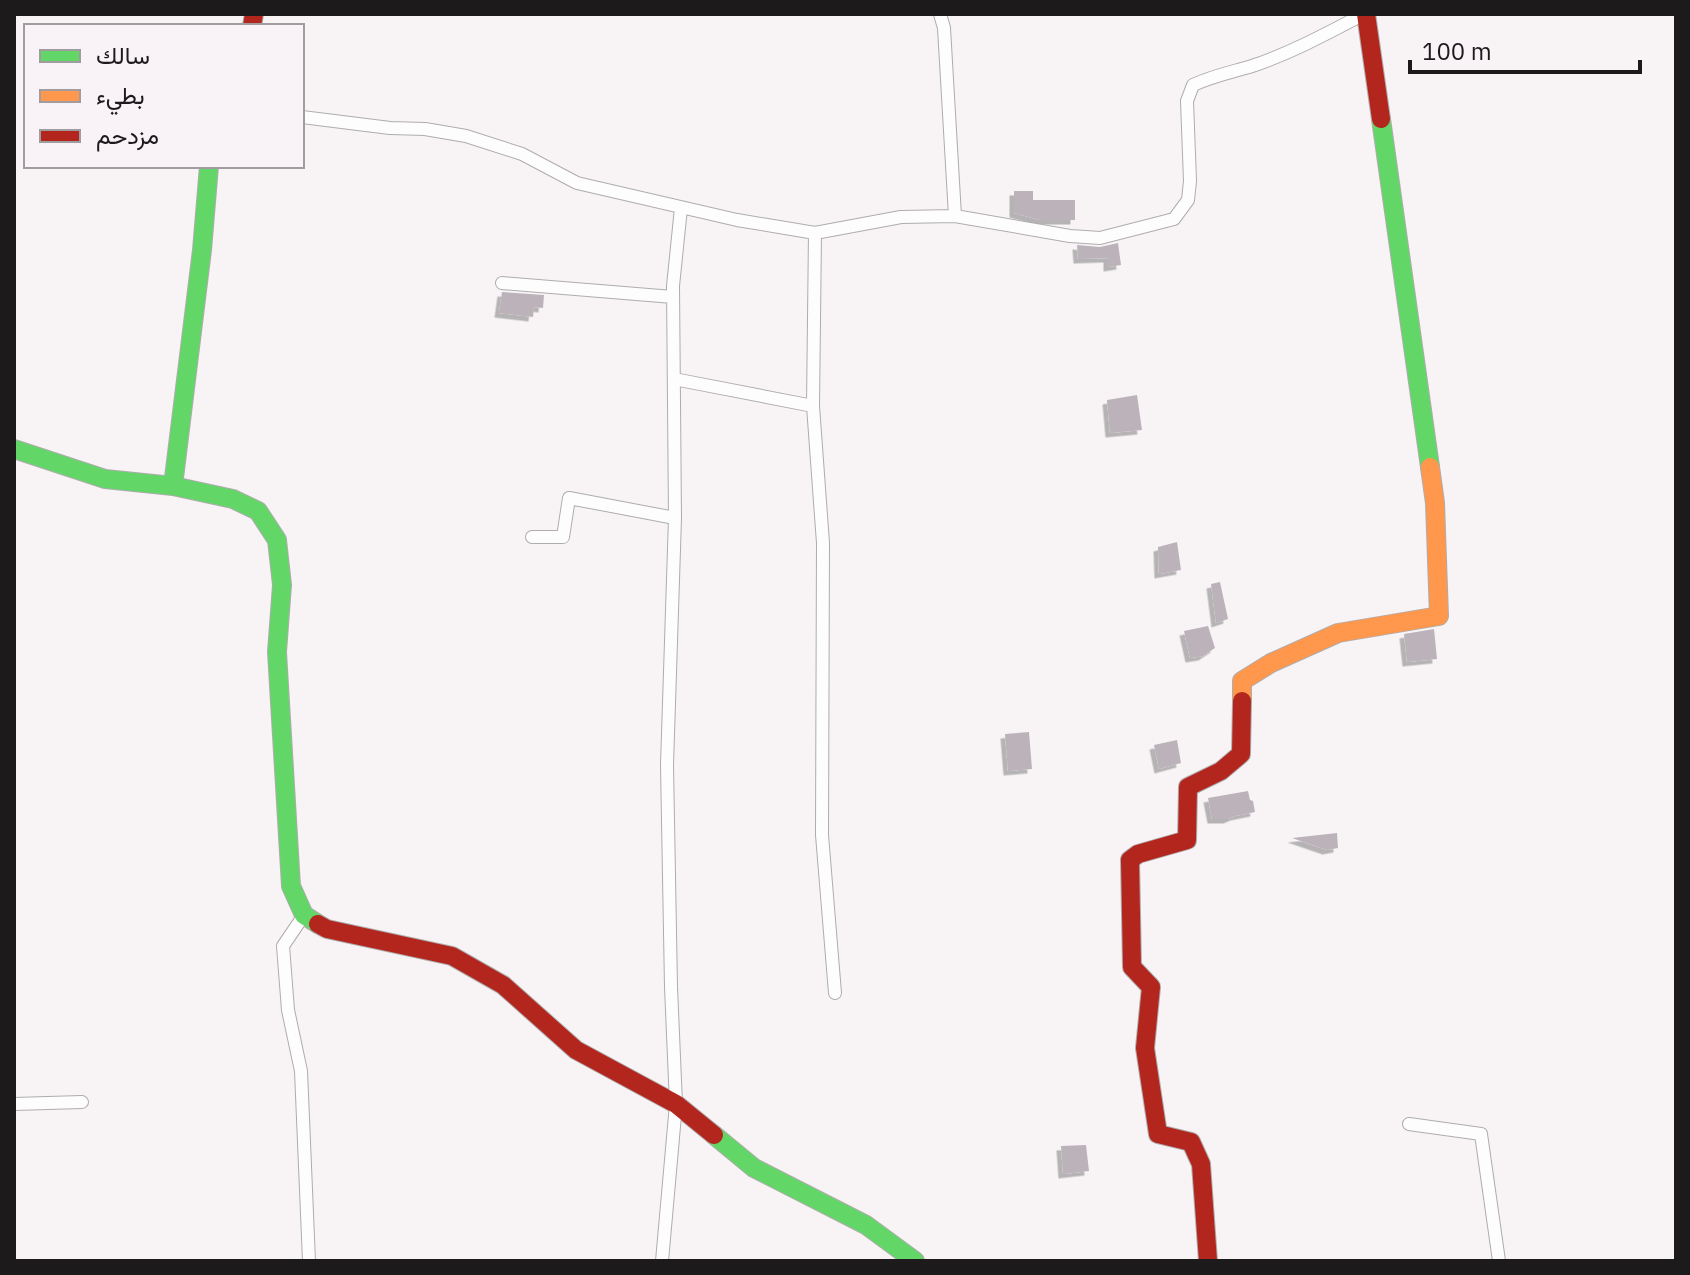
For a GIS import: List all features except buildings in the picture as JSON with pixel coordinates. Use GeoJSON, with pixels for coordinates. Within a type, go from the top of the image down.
{"type":"FeatureCollection","features":[{"type":"Feature","properties":{"kind":"street"},"geometry":{"type":"LineString","coordinates":[[940,14],[944,28],[955,216]]}},
{"type":"Feature","properties":{"kind":"street"},"geometry":{"type":"LineString","coordinates":[[304,117],[466,136],[522,154],[577,183],[737,220],[815,233],[901,217],[955,216],[1070,236],[1100,238],[1174,219],[1188,200],[1187,101],[1193,85],[1252,66],[1365,14],[1435,503],[1439,616],[1338,633],[1271,663],[1242,681],[1241,754],[1221,771],[1188,787],[1187,840],[1138,854],[1130,860],[1132,967],[1151,987],[1145,1048],[1158,1134],[1191,1142],[1201,1164],[1208,1261]]}},
{"type":"Feature","properties":{"kind":"street"},"geometry":{"type":"LineString","coordinates":[[173,486],[209,168]]}},
{"type":"Feature","properties":{"kind":"street"},"geometry":{"type":"LineString","coordinates":[[662,1261],[676,1104],[667,765],[675,518],[673,297],[681,208]]}},
{"type":"Feature","properties":{"kind":"street"},"geometry":{"type":"LineString","coordinates":[[815,233],[813,406],[823,543],[822,835],[835,993]]}},
{"type":"Feature","properties":{"kind":"street"},"geometry":{"type":"LineString","coordinates":[[502,283],[673,297]]}},
{"type":"Feature","properties":{"kind":"street"},"geometry":{"type":"LineString","coordinates":[[674,379],[813,406]]}},
{"type":"Feature","properties":{"kind":"street"},"geometry":{"type":"LineString","coordinates":[[14,449],[105,479],[173,486],[233,499],[258,511],[277,540],[282,585],[277,652],[291,886],[304,915],[327,929],[452,956],[503,985],[576,1050],[676,1104],[754,1168],[866,1225],[915,1261]]}},
{"type":"Feature","properties":{"kind":"street"},"geometry":{"type":"LineString","coordinates":[[532,537],[563,537],[569,498],[675,518]]}},
{"type":"Feature","properties":{"kind":"street"},"geometry":{"type":"LineString","coordinates":[[304,915],[283,946],[288,1010],[301,1071],[309,1261]]}},
{"type":"Feature","properties":{"kind":"street"},"geometry":{"type":"LineString","coordinates":[[14,1104],[82,1102]]}},
{"type":"Feature","properties":{"kind":"street"},"geometry":{"type":"LineString","coordinates":[[1409,1124],[1481,1134],[1499,1261]]}},
{"type":"Feature","properties":{"kind":"traffic: fast"},"geometry":{"type":"LineString","coordinates":[[1381,119],[1430,467]]}},
{"type":"Feature","properties":{"kind":"traffic: fast"},"geometry":{"type":"LineString","coordinates":[[173,486],[209,168]]}},
{"type":"Feature","properties":{"kind":"traffic: fast"},"geometry":{"type":"LineString","coordinates":[[14,449],[105,479],[173,486],[233,499],[258,511],[277,540],[282,585],[277,652],[291,886],[304,915],[318,924]]}},
{"type":"Feature","properties":{"kind":"traffic: fast"},"geometry":{"type":"LineString","coordinates":[[714,1135],[754,1168],[866,1225],[915,1261]]}},
{"type":"Feature","properties":{"kind":"traffic: slow"},"geometry":{"type":"LineString","coordinates":[[1242,701],[1242,681],[1271,663],[1338,633],[1439,616],[1435,503],[1430,467]]}},
{"type":"Feature","properties":{"kind":"traffic: jam"},"geometry":{"type":"LineString","coordinates":[[252,24],[254,14]]}},
{"type":"Feature","properties":{"kind":"traffic: jam"},"geometry":{"type":"LineString","coordinates":[[1366,14],[1381,119]]}},
{"type":"Feature","properties":{"kind":"traffic: jam"},"geometry":{"type":"LineString","coordinates":[[1208,1261],[1201,1164],[1191,1142],[1158,1134],[1145,1048],[1151,987],[1132,967],[1130,860],[1138,854],[1187,840],[1188,787],[1221,771],[1241,754],[1242,701]]}},
{"type":"Feature","properties":{"kind":"traffic: jam"},"geometry":{"type":"LineString","coordinates":[[318,924],[327,929],[452,956],[503,985],[576,1050],[676,1104],[714,1135]]}}]}
